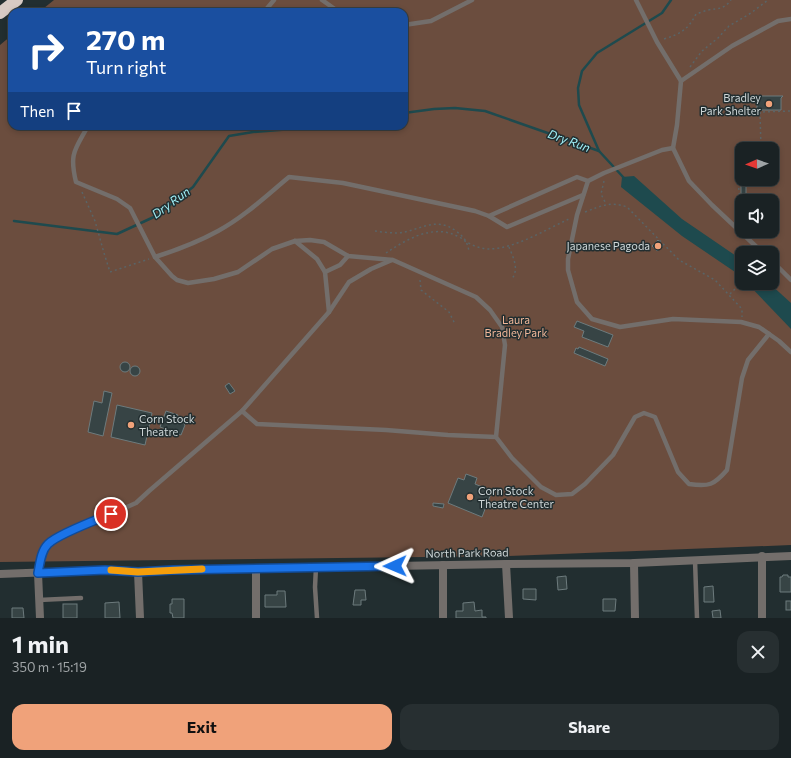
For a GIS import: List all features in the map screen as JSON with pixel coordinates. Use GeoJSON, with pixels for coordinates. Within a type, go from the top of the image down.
{"type":"FeatureCollection","features":[{"type":"Feature","properties":{"kind":"highway"},"geometry":{"type":"LineString","coordinates":[[0,13],[17,0]]}},
{"type":"Feature","properties":{"kind":"street","name":"North Park Road"},"geometry":{"type":"LineString","coordinates":[[0,574],[105,570],[138,572],[316,567],[634,563],[762,556],[791,556]]}},
{"type":"Feature","properties":{"kind":"street"},"geometry":{"type":"LineString","coordinates":[[762,556],[762,618]]}},
{"type":"Feature","properties":{"kind":"street"},"geometry":{"type":"LineString","coordinates":[[634,563],[634,618]]}},
{"type":"Feature","properties":{"kind":"street"},"geometry":{"type":"LineString","coordinates":[[506,564],[509,618]]}},
{"type":"Feature","properties":{"kind":"street"},"geometry":{"type":"LineString","coordinates":[[443,565],[443,618]]}},
{"type":"Feature","properties":{"kind":"street"},"geometry":{"type":"LineString","coordinates":[[256,569],[256,618]]}},
{"type":"Feature","properties":{"kind":"street"},"geometry":{"type":"LineString","coordinates":[[138,572],[140,618]]}},
{"type":"Feature","properties":{"kind":"street"},"geometry":{"type":"LineString","coordinates":[[38,573],[40,618]]}},
{"type":"Feature","properties":{"kind":"lane"},"geometry":{"type":"LineString","coordinates":[[267,8],[274,0]]}},
{"type":"Feature","properties":{"kind":"lane"},"geometry":{"type":"LineString","coordinates":[[322,0],[333,8]]}},
{"type":"Feature","properties":{"kind":"lane"},"geometry":{"type":"LineString","coordinates":[[408,24],[431,21],[472,0]]}},
{"type":"Feature","properties":{"kind":"lane"},"geometry":{"type":"LineString","coordinates":[[636,0],[681,81],[677,125],[673,148],[689,181],[756,246]]}},
{"type":"Feature","properties":{"kind":"lane"},"geometry":{"type":"LineString","coordinates":[[681,81],[732,46],[778,21],[791,19]]}},
{"type":"Feature","properties":{"kind":"lane"},"geometry":{"type":"LineString","coordinates":[[86,130],[73,153],[72,166],[76,182],[117,199],[130,208],[155,257],[177,280],[188,282],[214,279],[238,272],[272,249],[296,241],[310,240],[324,242],[348,256],[393,260],[476,297],[490,310],[502,327],[505,345],[496,437],[512,458],[541,487],[556,495],[572,494],[585,484],[613,455],[635,417],[644,413],[655,417],[678,472],[689,484],[703,486],[718,480],[727,470],[742,378],[748,360],[769,334]]}},
{"type":"Feature","properties":{"kind":"lane"},"geometry":{"type":"LineString","coordinates":[[673,148],[662,150],[588,181],[577,215],[568,259],[568,270],[577,302],[592,319],[620,327],[673,319],[742,322],[759,327],[779,341],[791,352]]}},
{"type":"Feature","properties":{"kind":"lane"},"geometry":{"type":"LineString","coordinates":[[155,257],[187,246],[219,231],[253,208],[289,177],[343,183],[475,211],[489,216],[507,227],[583,195]]}},
{"type":"Feature","properties":{"kind":"lane"},"geometry":{"type":"LineString","coordinates":[[489,216],[577,177],[588,181]]}},
{"type":"Feature","properties":{"kind":"lane"},"geometry":{"type":"LineString","coordinates":[[296,241],[317,259],[325,272],[329,312]]}},
{"type":"Feature","properties":{"kind":"lane"},"geometry":{"type":"LineString","coordinates":[[325,272],[340,265],[348,256]]}},
{"type":"Feature","properties":{"kind":"lane"},"geometry":{"type":"LineString","coordinates":[[38,573],[41,557],[48,544],[56,538],[136,504],[242,411],[329,312],[349,282],[371,269],[393,260]]}},
{"type":"Feature","properties":{"kind":"lane"},"geometry":{"type":"LineString","coordinates":[[779,268],[791,280]]}},
{"type":"Feature","properties":{"kind":"lane"},"geometry":{"type":"LineString","coordinates":[[242,411],[257,424],[386,430],[453,436],[496,437]]}},
{"type":"Feature","properties":{"kind":"lane"},"geometry":{"type":"LineString","coordinates":[[695,560],[697,618]]}},
{"type":"Feature","properties":{"kind":"lane"},"geometry":{"type":"LineString","coordinates":[[316,567],[316,618]]}},
{"type":"Feature","properties":{"kind":"lane"},"geometry":{"type":"LineString","coordinates":[[39,600],[81,598]]}},
{"type":"Feature","properties":{"kind":"path"},"geometry":{"type":"LineString","coordinates":[[660,41],[676,35],[691,25],[696,14],[709,10],[721,9],[731,0]]}},
{"type":"Feature","properties":{"kind":"path"},"geometry":{"type":"LineString","coordinates":[[687,70],[702,51],[718,38],[728,26],[751,13],[768,0]]}},
{"type":"Feature","properties":{"kind":"path"},"geometry":{"type":"LineString","coordinates":[[761,142],[760,112],[791,111]]}},
{"type":"Feature","properties":{"kind":"path"},"geometry":{"type":"LineString","coordinates":[[604,181],[601,194],[606,204]]}},
{"type":"Feature","properties":{"kind":"path"},"geometry":{"type":"LineString","coordinates":[[76,182],[95,221],[110,272],[155,257]]}},
{"type":"Feature","properties":{"kind":"path"},"geometry":{"type":"LineString","coordinates":[[383,254],[405,241],[421,234],[441,231],[460,237],[467,243],[479,247],[489,249],[509,247],[577,215],[606,204],[618,204],[627,207],[680,260],[715,280],[730,294],[742,308],[742,322]]}},
{"type":"Feature","properties":{"kind":"path"},"geometry":{"type":"LineString","coordinates":[[375,231],[398,233],[437,224],[452,228],[464,237],[469,251]]}},
{"type":"Feature","properties":{"kind":"path"},"geometry":{"type":"LineString","coordinates":[[509,247],[514,258],[515,267],[515,276],[511,280]]}},
{"type":"Feature","properties":{"kind":"path"},"geometry":{"type":"LineString","coordinates":[[420,272],[421,290],[449,312],[455,324]]}},
{"type":"Feature","properties":{"kind":"path"},"geometry":{"type":"LineString","coordinates":[[730,294],[735,289]]}},
{"type":"Feature","properties":{"kind":"green space","name":"Laura Bradley Park"},"geometry":{"type":"Polygon","coordinates":[[[54,0],[791,0],[791,545],[509,556],[0,562],[0,45],[8,38],[8,130],[408,130],[408,8],[44,8],[54,0]]]}},
{"type":"Feature","properties":{"kind":"water"},"geometry":{"type":"Polygon","coordinates":[[[634,176],[682,219],[735,255],[735,272],[682,236],[621,187],[622,177],[634,176]]]}},
{"type":"Feature","properties":{"kind":"water"},"geometry":{"type":"Polygon","coordinates":[[[754,290],[777,290],[791,303],[791,329],[754,290]]]}},
{"type":"Feature","properties":{"kind":"building","name":"Bradley Park Shelter"},"geometry":{"type":"Polygon","coordinates":[[[755,96],[783,96],[781,98],[781,110],[757,110],[757,98],[755,96]]]}},
{"type":"Feature","properties":{"kind":"building"},"geometry":{"type":"Polygon","coordinates":[[[741,186],[746,186],[746,194],[741,194],[741,186]]]}},
{"type":"Feature","properties":{"kind":"building","name":"Japanese Pagoda"},"geometry":{"type":"Polygon","coordinates":[[[658,240],[663,246],[657,251],[652,246],[658,240]]]}},
{"type":"Feature","properties":{"kind":"building"},"geometry":{"type":"Polygon","coordinates":[[[577,321],[613,335],[608,347],[582,337],[584,331],[574,327],[577,321]]]}},
{"type":"Feature","properties":{"kind":"building"},"geometry":{"type":"Polygon","coordinates":[[[579,347],[608,359],[605,366],[574,353],[576,348],[578,349],[579,347]]]}},
{"type":"Feature","properties":{"kind":"building"},"geometry":{"type":"Polygon","coordinates":[[[123,362],[127,362],[130,367],[127,372],[123,372],[120,369],[120,365],[123,362]]]}},
{"type":"Feature","properties":{"kind":"building"},"geometry":{"type":"Polygon","coordinates":[[[133,366],[137,366],[140,371],[137,376],[133,376],[130,373],[130,369],[133,366]]]}},
{"type":"Feature","properties":{"kind":"building"},"geometry":{"type":"Polygon","coordinates":[[[229,383],[235,391],[230,394],[225,386],[229,383]]]}},
{"type":"Feature","properties":{"kind":"building"},"geometry":{"type":"Polygon","coordinates":[[[104,391],[112,393],[103,436],[88,432],[94,401],[102,403],[104,391]]]}},
{"type":"Feature","properties":{"kind":"building","name":"Corn Stock Theatre"},"geometry":{"type":"Polygon","coordinates":[[[117,405],[152,413],[145,445],[111,437],[117,405]]]}},
{"type":"Feature","properties":{"kind":"building"},"geometry":{"type":"Polygon","coordinates":[[[166,411],[178,415],[175,422],[179,423],[180,419],[185,421],[181,435],[160,427],[166,411]]]}},
{"type":"Feature","properties":{"kind":"building","name":"Corn Stock Theatre Center"},"geometry":{"type":"Polygon","coordinates":[[[466,474],[477,478],[475,484],[492,491],[482,517],[448,503],[458,478],[464,480],[466,474]]]}},
{"type":"Feature","properties":{"kind":"building"},"geometry":{"type":"Polygon","coordinates":[[[433,503],[444,504],[443,508],[433,506],[433,503]]]}},
{"type":"Feature","properties":{"kind":"building"},"geometry":{"type":"Polygon","coordinates":[[[783,575],[788,575],[788,577],[791,577],[791,592],[780,592],[780,577],[783,575]]]}},
{"type":"Feature","properties":{"kind":"building"},"geometry":{"type":"Polygon","coordinates":[[[566,576],[567,589],[558,590],[557,577],[566,576]]]}},
{"type":"Feature","properties":{"kind":"building"},"geometry":{"type":"Polygon","coordinates":[[[713,586],[714,602],[704,602],[704,587],[713,586]]]}},
{"type":"Feature","properties":{"kind":"building"},"geometry":{"type":"Polygon","coordinates":[[[523,589],[536,589],[536,600],[523,599],[523,589]]]}},
{"type":"Feature","properties":{"kind":"building"},"geometry":{"type":"Polygon","coordinates":[[[355,590],[365,590],[366,600],[361,600],[361,605],[353,605],[355,590]]]}},
{"type":"Feature","properties":{"kind":"building"},"geometry":{"type":"Polygon","coordinates":[[[277,591],[285,591],[286,607],[265,607],[265,595],[277,595],[277,591]]]}},
{"type":"Feature","properties":{"kind":"building"},"geometry":{"type":"Polygon","coordinates":[[[172,599],[184,599],[184,618],[173,618],[172,613],[170,613],[170,604],[172,604],[172,599]]]}},
{"type":"Feature","properties":{"kind":"building"},"geometry":{"type":"Polygon","coordinates":[[[603,599],[616,599],[615,611],[603,611],[603,599]]]}},
{"type":"Feature","properties":{"kind":"building"},"geometry":{"type":"Polygon","coordinates":[[[786,601],[791,601],[791,610],[786,610],[786,601]]]}},
{"type":"Feature","properties":{"kind":"building"},"geometry":{"type":"Polygon","coordinates":[[[119,602],[120,618],[105,618],[105,603],[119,602]]]}},
{"type":"Feature","properties":{"kind":"building"},"geometry":{"type":"Polygon","coordinates":[[[474,602],[475,611],[482,610],[482,617],[486,618],[456,618],[456,611],[463,611],[463,603],[474,602]]]}},
{"type":"Feature","properties":{"kind":"building"},"geometry":{"type":"Polygon","coordinates":[[[63,604],[77,604],[77,618],[63,618],[63,604]]]}},
{"type":"Feature","properties":{"kind":"building"},"geometry":{"type":"Polygon","coordinates":[[[12,608],[23,608],[24,618],[12,618],[12,608]]]}},
{"type":"Feature","properties":{"kind":"building"},"geometry":{"type":"Polygon","coordinates":[[[720,610],[721,618],[713,618],[712,611],[720,610]]]}},
{"type":"Feature","properties":{"kind":"waterway"},"geometry":{"type":"LineString","coordinates":[[599,151],[579,105],[578,88],[582,71],[597,53],[662,13],[671,0]]}},
{"type":"Feature","properties":{"kind":"waterway","name":"Dry Run"},"geometry":{"type":"LineString","coordinates":[[408,112],[455,108],[485,111],[599,151],[624,178]]}},
{"type":"Feature","properties":{"kind":"waterway","name":"Dry Run"},"geometry":{"type":"LineString","coordinates":[[14,221],[117,234],[156,216],[193,187],[229,136],[279,130]]}},
{"type":"Feature","properties":{"kind":"slow traffic"},"geometry":{"type":"LineString","coordinates":[[111,570],[138,572],[202,569]]}},
{"type":"Feature","properties":{"kind":"place","name":"Bradley Park Shelter"},"geometry":{"type":"Point","coordinates":[769,104]}},
{"type":"Feature","properties":{"kind":"place","name":"Japanese Pagoda"},"geometry":{"type":"Point","coordinates":[658,246]}},
{"type":"Feature","properties":{"kind":"place","name":"Corn Stock Theatre"},"geometry":{"type":"Point","coordinates":[131,425]}},
{"type":"Feature","properties":{"kind":"place","name":"Corn Stock Theatre Center"},"geometry":{"type":"Point","coordinates":[470,497]}},
{"type":"Feature","properties":{"kind":"route"},"geometry":{"type":"LineString","coordinates":[[111,514],[56,538],[48,544],[41,557],[38,573],[105,570],[138,572],[395,566]]}}]}
